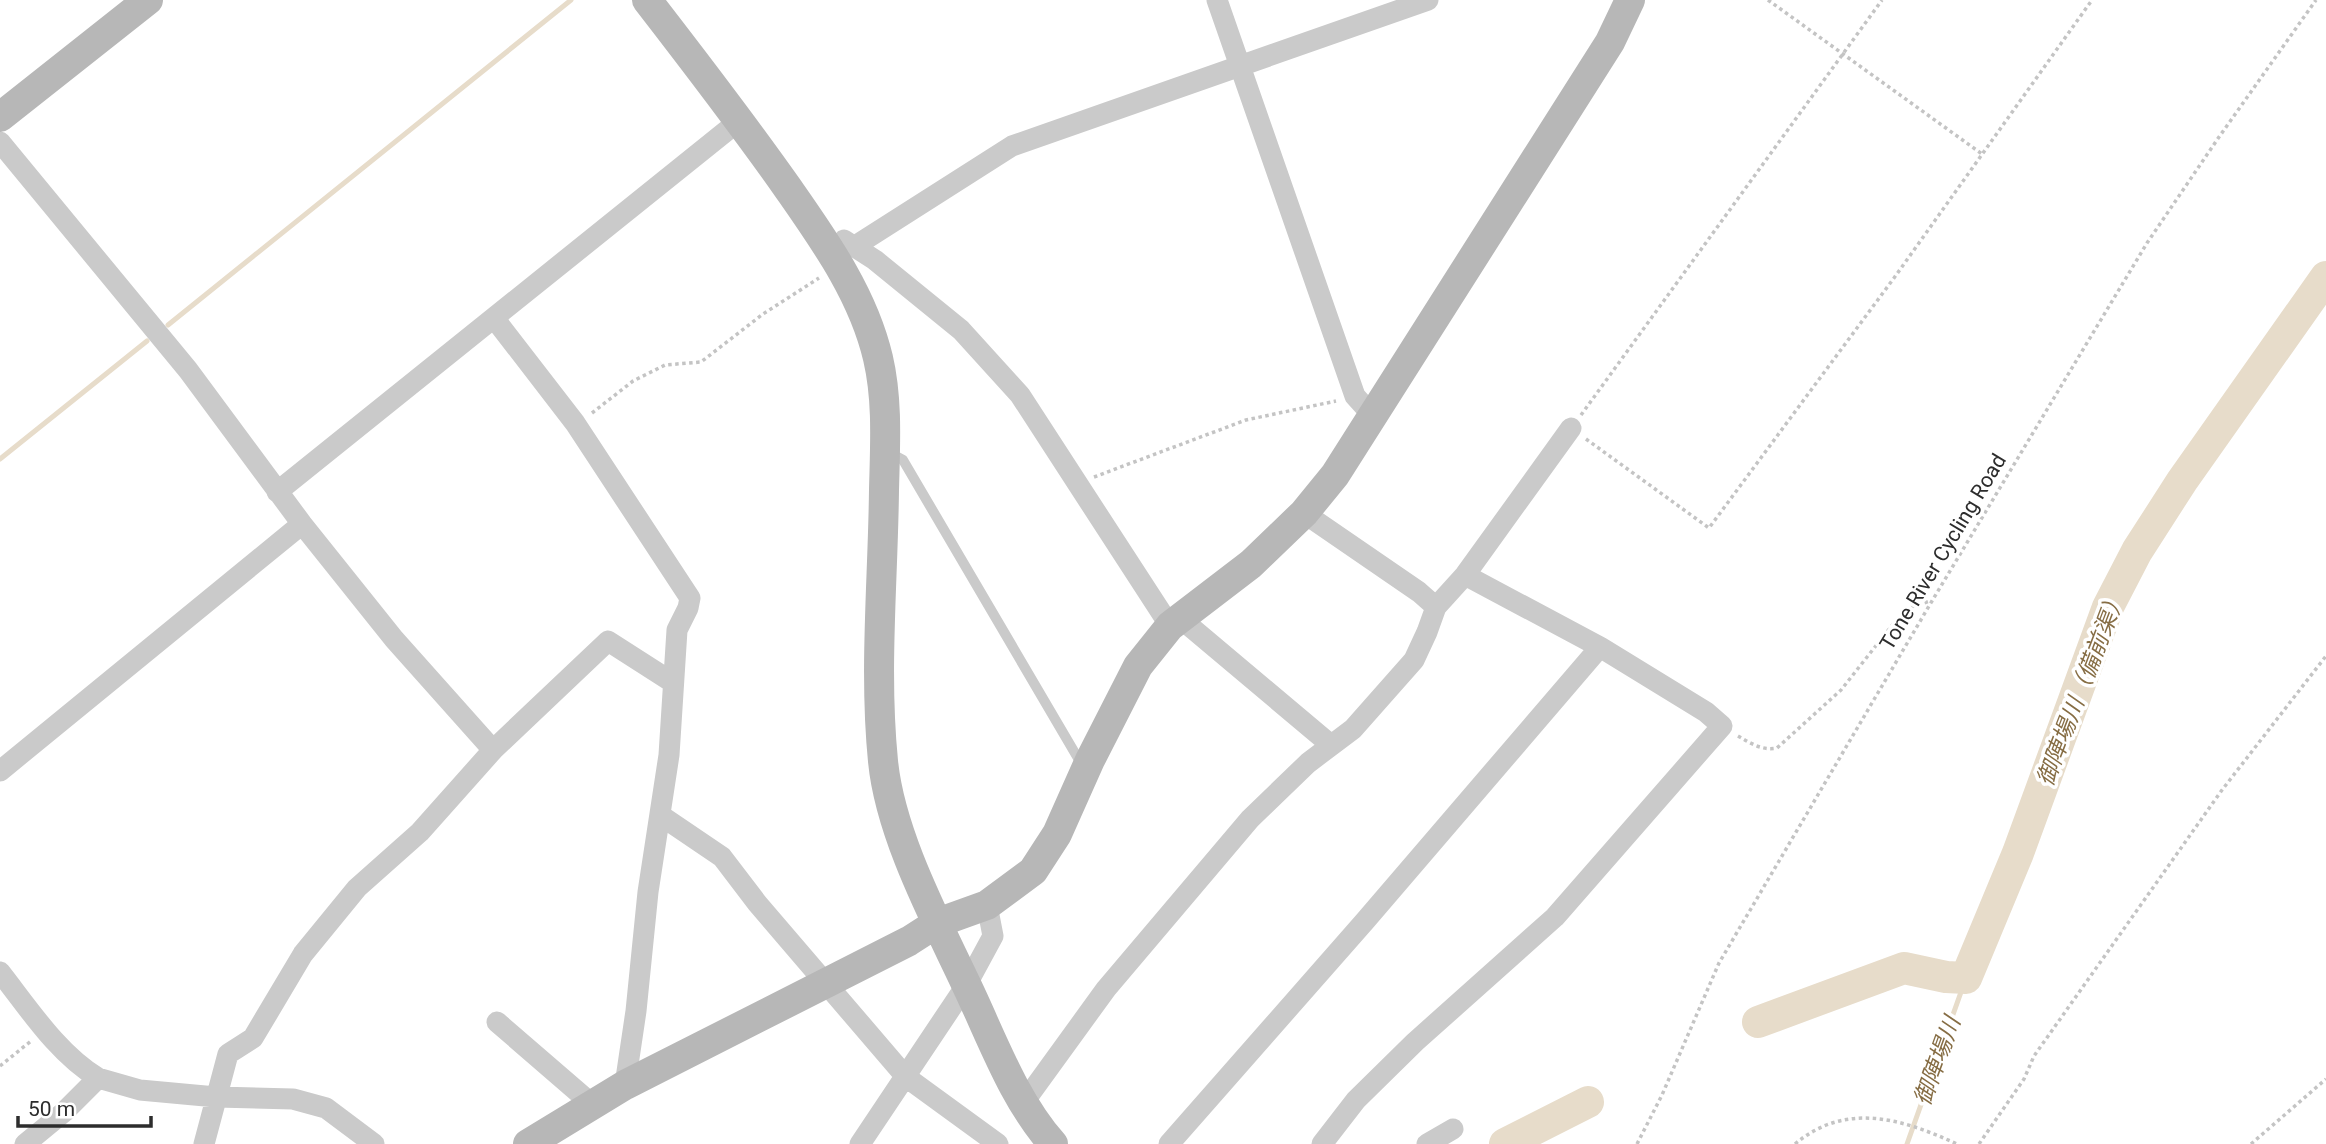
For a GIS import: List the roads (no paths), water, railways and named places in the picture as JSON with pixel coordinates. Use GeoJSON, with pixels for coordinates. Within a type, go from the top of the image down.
{"type":"FeatureCollection","features":[{"type":"Feature","properties":{"kind":"street"},"geometry":{"type":"LineString","coordinates":[[0,117],[148,0]]}},
{"type":"Feature","properties":{"kind":"street"},"geometry":{"type":"LineString","coordinates":[[648,0],[740,120],[814,225],[847,255],[961,330],[1020,395],[1078,484],[1175,622],[1331,745]]}},
{"type":"Feature","properties":{"kind":"street"},"geometry":{"type":"LineString","coordinates":[[1217,0],[1364,406]]}},
{"type":"Feature","properties":{"kind":"street"},"geometry":{"type":"LineString","coordinates":[[847,255],[1012,146],[1428,0]]}},
{"type":"Feature","properties":{"kind":"street"},"geometry":{"type":"LineString","coordinates":[[528,1144],[564,1133],[593,1105],[625,1085],[909,942],[937,923],[987,905],[1032,871],[1057,834],[1138,666],[1175,622],[1251,564],[1304,513],[1335,475],[1364,406],[1459,277],[1610,42],[1630,0]]}},
{"type":"Feature","properties":{"kind":"street"},"geometry":{"type":"LineString","coordinates":[[277,492],[740,120]]}},
{"type":"Feature","properties":{"kind":"street"},"geometry":{"type":"LineString","coordinates":[[0,142],[188,370],[277,492],[394,639],[493,750]]}},
{"type":"Feature","properties":{"kind":"street"},"geometry":{"type":"LineString","coordinates":[[847,255],[878,359],[885,417],[880,670],[883,763],[895,821],[937,923],[1014,1086],[1053,1144]]}},
{"type":"Feature","properties":{"kind":"street"},"geometry":{"type":"LineString","coordinates":[[494,318],[575,423],[690,597],[688,608],[677,630],[669,755],[648,892],[636,1012],[625,1085]]}},
{"type":"Feature","properties":{"kind":"street"},"geometry":{"type":"LineString","coordinates":[[1024,1102],[1106,989],[1250,819],[1308,763],[1353,729],[1414,660],[1436,607],[1465,575],[1571,428]]}},
{"type":"Feature","properties":{"kind":"street"},"geometry":{"type":"LineString","coordinates":[[1304,513],[1419,592],[1436,607]]}},
{"type":"Feature","properties":{"kind":"street"},"geometry":{"type":"LineString","coordinates":[[0,771],[302,524]]}},
{"type":"Feature","properties":{"kind":"street"},"geometry":{"type":"LineString","coordinates":[[1322,1144],[1356,1100],[1415,1042],[1555,917],[1722,726],[1706,712],[1600,647],[1465,575]]}},
{"type":"Feature","properties":{"kind":"street"},"geometry":{"type":"LineString","coordinates":[[204,1144],[228,1054],[253,1038],[303,954],[357,888],[419,832],[493,750],[608,641],[672,682]]}},
{"type":"Feature","properties":{"kind":"street"},"geometry":{"type":"LineString","coordinates":[[1169,1144],[1600,647]]}},
{"type":"Feature","properties":{"kind":"street"},"geometry":{"type":"LineString","coordinates":[[660,815],[722,857],[757,903],[906,1077],[998,1144]]}},
{"type":"Feature","properties":{"kind":"street"},"geometry":{"type":"LineString","coordinates":[[860,1144],[967,984],[992,936],[987,905]]}},
{"type":"Feature","properties":{"kind":"street"},"geometry":{"type":"LineString","coordinates":[[0,972],[46,1029],[85,1070],[98,1078],[140,1090],[216,1097],[292,1099],[326,1108],[374,1144]]}},
{"type":"Feature","properties":{"kind":"street"},"geometry":{"type":"LineString","coordinates":[[497,1022],[593,1105]]}},
{"type":"Feature","properties":{"kind":"street"},"geometry":{"type":"LineString","coordinates":[[25,1144],[64,1112],[98,1078]]}},
{"type":"Feature","properties":{"kind":"street"},"geometry":{"type":"LineString","coordinates":[[1427,1144],[1453,1129]]}},
{"type":"Feature","properties":{"kind":"lane"},"geometry":{"type":"LineString","coordinates":[[885,450],[903,460],[1086,771]]}},
{"type":"Feature","properties":{"kind":"waterway"},"geometry":{"type":"LineString","coordinates":[[168,325],[571,0]]}},
{"type":"Feature","properties":{"kind":"waterway","name":"御陣場川（備前渠）"},"geometry":{"type":"LineString","coordinates":[[1758,1022],[1904,968],[1946,977],[1966,978],[2018,853],[2108,607],[2137,551],[2182,481],[2326,277]]}},
{"type":"Feature","properties":{"kind":"waterway"},"geometry":{"type":"LineString","coordinates":[[0,459],[147,341]]}},
{"type":"Feature","properties":{"kind":"waterway","name":"御陣場川"},"geometry":{"type":"LineString","coordinates":[[1907,1144],[1966,978]]}},
{"type":"Feature","properties":{"kind":"waterway"},"geometry":{"type":"LineString","coordinates":[[1505,1144],[1588,1102]]}}]}
